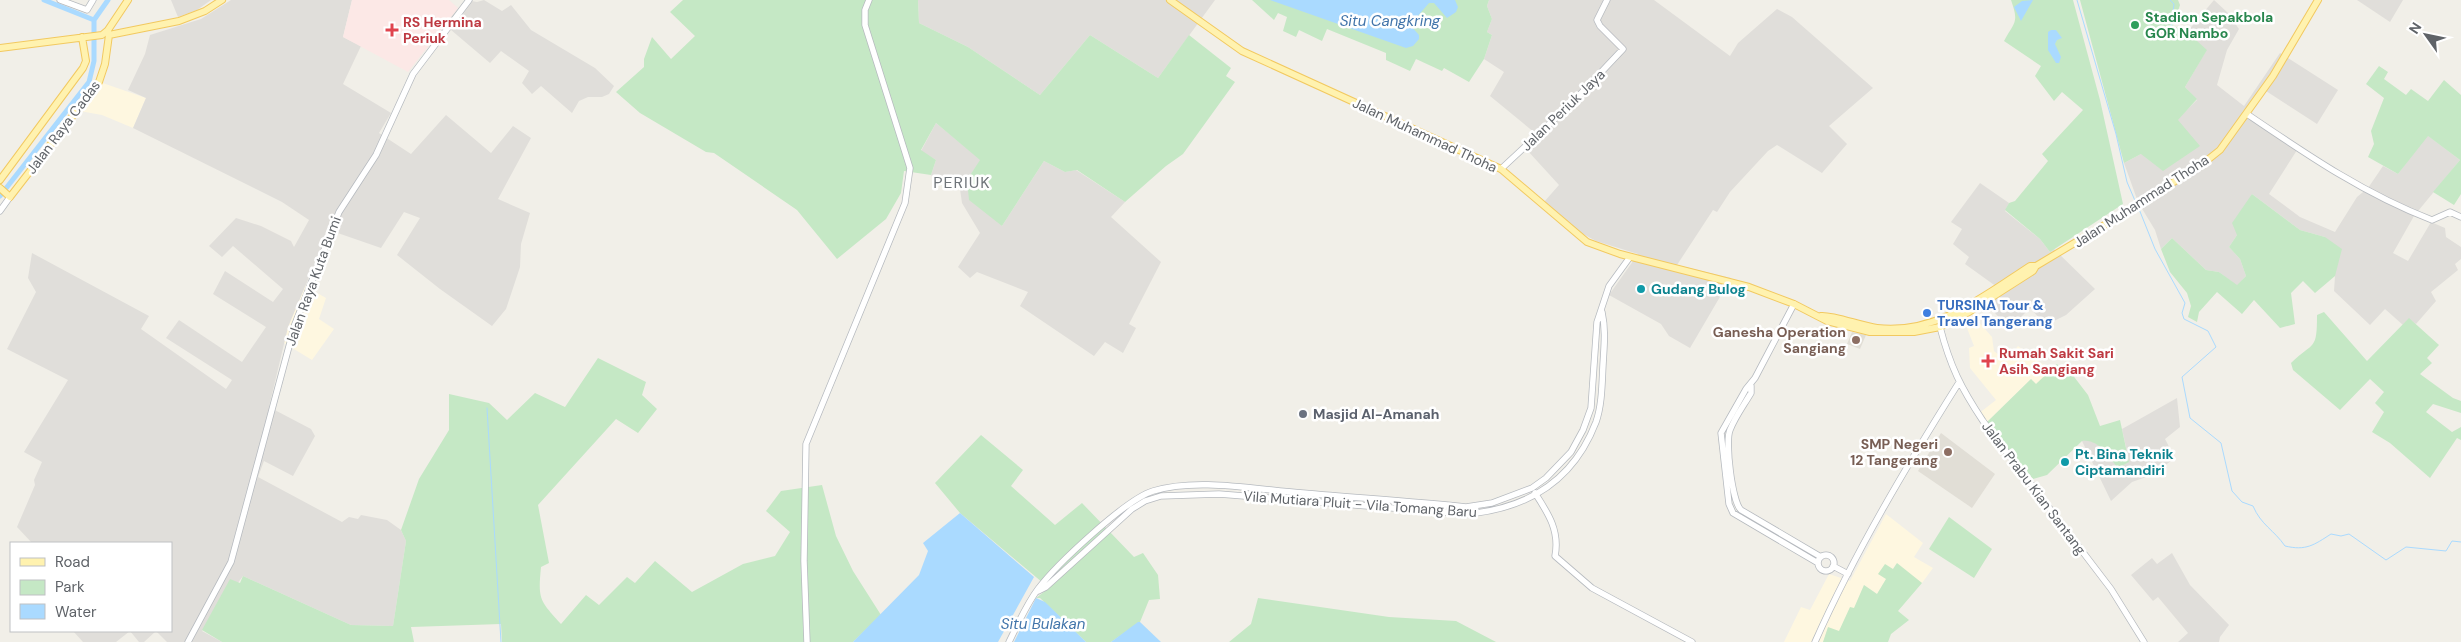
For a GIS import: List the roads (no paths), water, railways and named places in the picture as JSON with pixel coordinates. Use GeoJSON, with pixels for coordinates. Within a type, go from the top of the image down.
{"type":"FeatureCollection","features":[{"type":"Feature","properties":{"kind":"main road"},"geometry":{"type":"LineString","coordinates":[[105,35],[128,0]]}},
{"type":"Feature","properties":{"kind":"main road"},"geometry":{"type":"LineString","coordinates":[[0,48],[105,35],[179,21],[205,11],[222,0]]}},
{"type":"Feature","properties":{"kind":"main road","name":"Jalan Muhammad Thoha"},"geometry":{"type":"LineString","coordinates":[[1170,0],[1242,51],[1501,169],[1587,242],[1630,256],[1749,287],[1820,316],[1879,329],[1940,327],[1968,310],[2030,266],[2036,266],[2206,162],[2220,150],[2247,114],[2318,0]]}},
{"type":"Feature","properties":{"kind":"main road","name":"Jalan Raya Cadas"},"geometry":{"type":"LineString","coordinates":[[9,195],[99,82],[105,64],[105,35]]}},
{"type":"Feature","properties":{"kind":"main road","name":"Jalan Raya Cadas"},"geometry":{"type":"LineString","coordinates":[[0,180],[83,68],[86,60],[84,37]]}},
{"type":"Feature","properties":{"kind":"main road"},"geometry":{"type":"LineString","coordinates":[[0,188],[9,195]]}},
{"type":"Feature","properties":{"kind":"main road","name":"Jalan Muhammad Thoha"},"geometry":{"type":"LineString","coordinates":[[1914,329],[1968,310]]}},
{"type":"Feature","properties":{"kind":"street"},"geometry":{"type":"LineString","coordinates":[[60,0],[87,10],[93,0]]}},
{"type":"Feature","properties":{"kind":"street","name":"Jalan Raya Kuta Bumi"},"geometry":{"type":"LineString","coordinates":[[188,642],[231,562],[295,324],[339,212],[376,155],[413,74],[470,0]]}},
{"type":"Feature","properties":{"kind":"street"},"geometry":{"type":"LineString","coordinates":[[807,642],[804,566],[806,444],[905,203],[910,168],[865,25],[865,10],[869,0]]}},
{"type":"Feature","properties":{"kind":"street","name":"Jalan Periuk Jaya"},"geometry":{"type":"LineString","coordinates":[[1501,169],[1572,103],[1623,49],[1600,26],[1597,20],[1607,0]]}},
{"type":"Feature","properties":{"kind":"street"},"geometry":{"type":"LineString","coordinates":[[2247,114],[2353,184],[2387,202],[2432,220],[2450,212],[2461,217]]}},
{"type":"Feature","properties":{"kind":"street","name":"Jalan Raya Cadas"},"geometry":{"type":"LineString","coordinates":[[0,211],[9,195]]}},
{"type":"Feature","properties":{"kind":"street","name":"Vila Mutiara Pluit - Vila Tomang Baru"},"geometry":{"type":"LineString","coordinates":[[1108,525],[1115,513],[1141,495],[1173,487],[1218,485],[1466,507],[1492,503],[1519,495],[1532,488],[1563,461],[1583,430],[1591,408],[1597,322],[1609,286],[1630,256]]}},
{"type":"Feature","properties":{"kind":"street"},"geometry":{"type":"LineString","coordinates":[[1794,304],[1751,386],[1751,393],[1728,435],[1731,471],[1737,505],[1741,510],[1821,557],[1824,555],[1831,557],[1833,566],[1848,574]]}},
{"type":"Feature","properties":{"kind":"street","name":"Vila Mutiara Pluit - Vila Tomang Baru"},"geometry":{"type":"LineString","coordinates":[[1009,642],[1036,592],[1060,566],[1108,525],[1145,501],[1161,496],[1219,494],[1466,514],[1489,512],[1521,503],[1537,495],[1559,478],[1577,456],[1596,422],[1603,374],[1604,322],[1601,311]]}},
{"type":"Feature","properties":{"kind":"street","name":"Jalan Prabu Kian Santang"},"geometry":{"type":"LineString","coordinates":[[1940,327],[1958,384],[1983,421],[2111,589],[2144,642]]}},
{"type":"Feature","properties":{"kind":"street"},"geometry":{"type":"LineString","coordinates":[[1815,642],[1848,574],[1903,472],[1958,384]]}},
{"type":"Feature","properties":{"kind":"street"},"geometry":{"type":"LineString","coordinates":[[1751,386],[1746,389],[1721,434],[1730,507],[1737,517],[1818,564],[1820,568],[1826,570],[1833,566]]}},
{"type":"Feature","properties":{"kind":"street"},"geometry":{"type":"LineString","coordinates":[[1532,488],[1551,518],[1556,539],[1555,556],[1592,588],[1692,642]]}},
{"type":"Feature","properties":{"kind":"street"},"geometry":{"type":"LineString","coordinates":[[1141,495],[1145,501]]}},
{"type":"Feature","properties":{"kind":"street"},"geometry":{"type":"LineString","coordinates":[[1818,564],[1821,557]]}},
{"type":"Feature","properties":{"kind":"water","name":"Situ Cangkring"},"geometry":{"type":"Polygon","coordinates":[[[1270,0],[1455,0],[1458,7],[1456,12],[1447,18],[1434,3],[1429,3],[1410,25],[1419,35],[1419,39],[1413,46],[1406,48],[1270,0]]]}},
{"type":"Feature","properties":{"kind":"water"},"geometry":{"type":"Polygon","coordinates":[[[2033,0],[2021,21],[2014,7],[2022,1],[2033,0]]]}},
{"type":"Feature","properties":{"kind":"water"},"geometry":{"type":"Polygon","coordinates":[[[2056,30],[2062,38],[2057,40],[2055,44],[2061,57],[2059,63],[2056,63],[2048,50],[2048,32],[2056,30]]]}},
{"type":"Feature","properties":{"kind":"water"},"geometry":{"type":"Polygon","coordinates":[[[960,513],[1034,577],[998,642],[853,642],[919,575],[928,551],[923,543],[960,513]]]}},
{"type":"Feature","properties":{"kind":"water","name":"Situ Bulakan"},"geometry":{"type":"Polygon","coordinates":[[[1036,598],[1045,602],[1086,642],[1014,642],[1036,598]]]}},
{"type":"Feature","properties":{"kind":"water","name":"Situ Bulakan"},"geometry":{"type":"Polygon","coordinates":[[[1138,622],[1161,642],[1111,642],[1138,622]]]}},
{"type":"Feature","properties":{"kind":"waterway"},"geometry":{"type":"LineString","coordinates":[[44,0],[94,20]]}},
{"type":"Feature","properties":{"kind":"waterway"},"geometry":{"type":"LineString","coordinates":[[94,20],[108,0]]}},
{"type":"Feature","properties":{"kind":"waterway"},"geometry":{"type":"LineString","coordinates":[[2077,0],[2116,134],[2127,182],[2136,203]]}},
{"type":"Feature","properties":{"kind":"waterway"},"geometry":{"type":"LineString","coordinates":[[2170,0],[2174,4],[2171,28]]}},
{"type":"Feature","properties":{"kind":"waterway"},"geometry":{"type":"LineString","coordinates":[[0,196],[89,82],[94,61],[94,20]]}},
{"type":"Feature","properties":{"kind":"waterway"},"geometry":{"type":"LineString","coordinates":[[2139,209],[2155,249],[2185,303],[2182,313],[2184,319],[2208,331],[2216,347],[2182,377],[2190,418],[2221,443],[2232,491],[2242,502],[2253,506],[2256,513],[2285,546],[2299,548],[2310,546],[2331,534],[2341,536],[2349,534],[2386,560],[2406,547],[2446,551],[2452,541],[2461,542]]}},
{"type":"Feature","properties":{"kind":"waterway"},"geometry":{"type":"LineString","coordinates":[[487,408],[501,642]]}},
{"type":"Feature","properties":{"kind":"place","name":"Stadion Sepakbola GOR Nambo"},"geometry":{"type":"Point","coordinates":[2135,25]}},
{"type":"Feature","properties":{"kind":"place","name":"RS Hermina Periuk"},"geometry":{"type":"Point","coordinates":[392,30]}},
{"type":"Feature","properties":{"kind":"place","name":"Gudang Bulog"},"geometry":{"type":"Point","coordinates":[1641,289]}},
{"type":"Feature","properties":{"kind":"place","name":"TURSINA Tour & Travel Tangerang"},"geometry":{"type":"Point","coordinates":[1927,313]}},
{"type":"Feature","properties":{"kind":"place","name":"Ganesha Operation Sangiang"},"geometry":{"type":"Point","coordinates":[1856,340]}},
{"type":"Feature","properties":{"kind":"place","name":"Rumah Sakit Sari Asih Sangiang"},"geometry":{"type":"Point","coordinates":[1988,361]}},
{"type":"Feature","properties":{"kind":"place","name":"Masjid Al-Amanah"},"geometry":{"type":"Point","coordinates":[1303,414]}},
{"type":"Feature","properties":{"kind":"place","name":"SMP Negeri 12 Tangerang"},"geometry":{"type":"Point","coordinates":[1948,452]}},
{"type":"Feature","properties":{"kind":"place","name":"Pt. Bina Teknik Ciptamandiri"},"geometry":{"type":"Point","coordinates":[2065,462]}},
{"type":"Feature","properties":{"kind":"district","name":"PERIUK"},"geometry":{"type":"Point","coordinates":[962,182]}}]}
